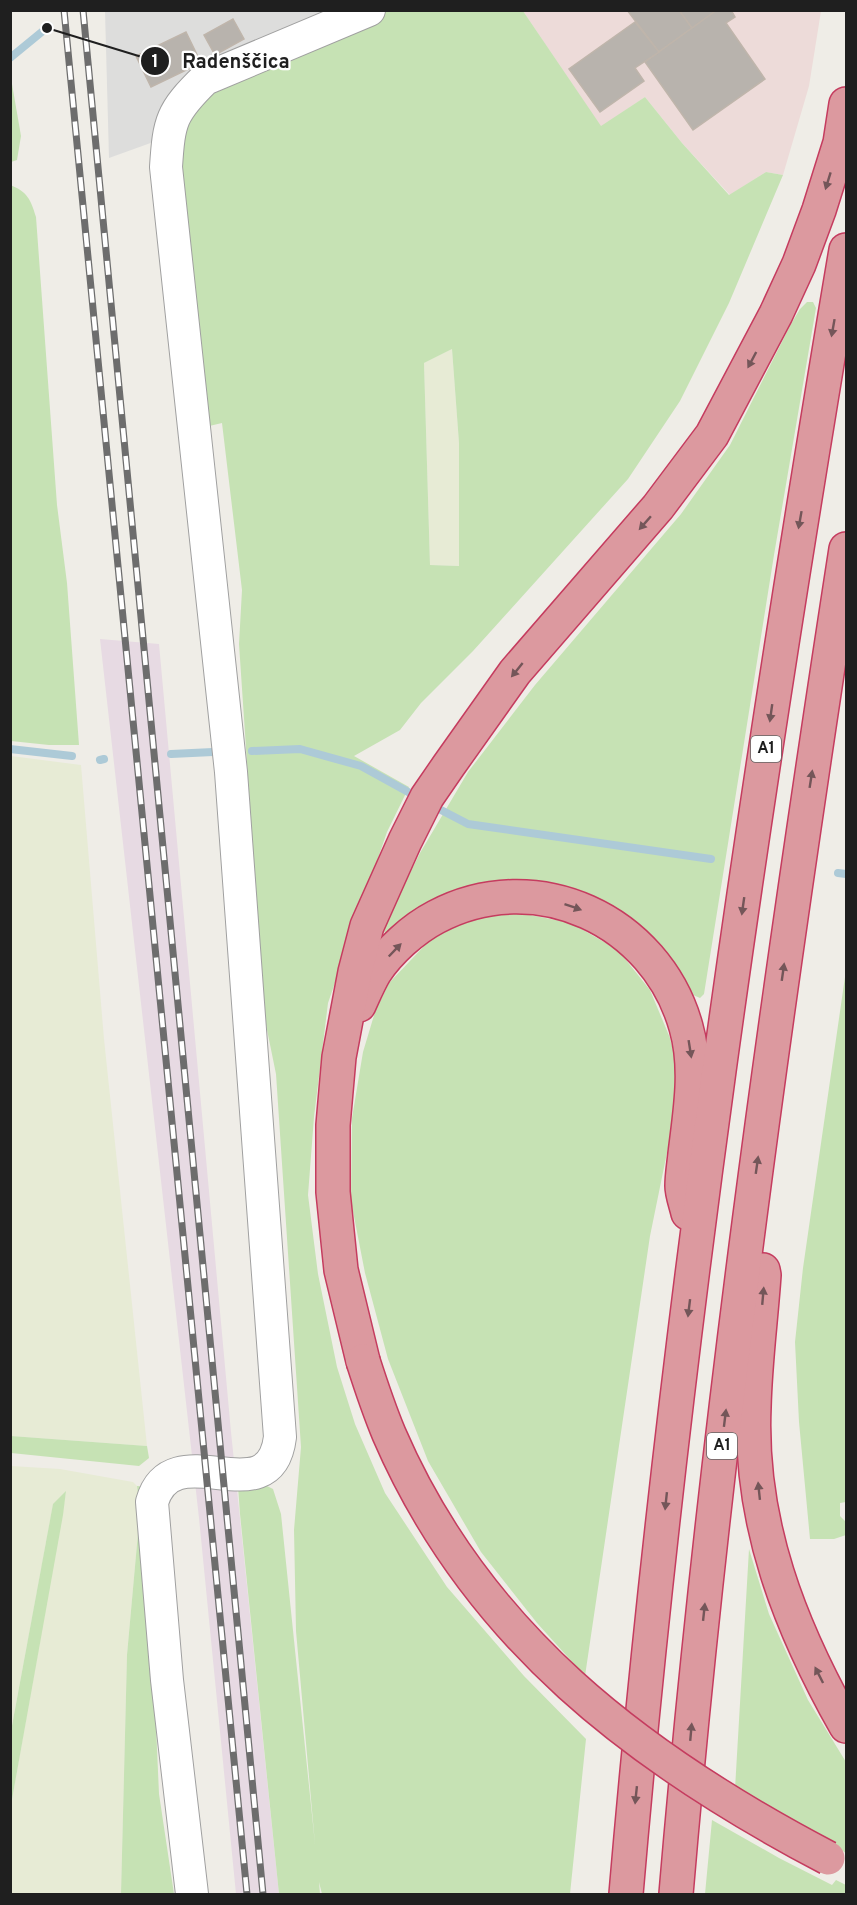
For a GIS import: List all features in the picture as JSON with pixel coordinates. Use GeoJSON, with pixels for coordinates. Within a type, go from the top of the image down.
{"type":"FeatureCollection","features":[{"type":"Feature","properties":{"kind":"highway"},"geometry":{"type":"LineString","coordinates":[[837,1863],[733,1805],[669,1764],[596,1709],[528,1645],[465,1568],[432,1518],[389,1435],[363,1361],[341,1270],[333,1192],[333,1125],[339,1057],[355,972],[367,926],[405,841],[428,797],[515,672],[658,507],[712,435],[776,314],[799,264],[840,143],[846,104]]}},
{"type":"Feature","properties":{"kind":"highway","name":"A1"},"geometry":{"type":"LineString","coordinates":[[626,1894],[664,1514],[697,1250],[753,834],[795,550],[846,250]]}},
{"type":"Feature","properties":{"kind":"highway","name":"A1"},"geometry":{"type":"LineString","coordinates":[[676,1894],[720,1458],[749,1223],[804,822],[846,549]]}},
{"type":"Feature","properties":{"kind":"highway"},"geometry":{"type":"LineString","coordinates":[[339,1057],[358,1006],[375,972],[414,931],[435,917],[462,906],[516,896],[546,899],[600,918],[628,935],[665,977],[677,1000],[686,1027],[692,1052],[693,1081],[682,1187],[697,1250]]}},
{"type":"Feature","properties":{"kind":"highway"},"geometry":{"type":"LineString","coordinates":[[749,1223],[764,1275],[754,1408],[755,1456],[760,1505],[786,1603],[808,1655],[846,1726]]}},
{"type":"Feature","properties":{"kind":"street"},"geometry":{"type":"LineString","coordinates":[[192,1894],[166,1680],[152,1502],[163,1480],[172,1475],[185,1472],[245,1475],[261,1471],[272,1464],[278,1454],[280,1437],[231,772],[166,167],[168,133],[174,116],[186,97],[205,79],[369,10]]}},
{"type":"Feature","properties":{"kind":"shaded area"},"geometry":{"type":"Polygon","coordinates":[[[105,11],[385,11],[275,54],[181,132],[109,158],[105,11]]]}},
{"type":"Feature","properties":{"kind":"shaded area"},"geometry":{"type":"Polygon","coordinates":[[[523,11],[821,11],[809,86],[783,175],[766,172],[730,195],[682,143],[645,97],[601,127],[523,11]]]}},
{"type":"Feature","properties":{"kind":"shaded area"},"geometry":{"type":"Polygon","coordinates":[[[100,639],[159,644],[231,1432],[279,1894],[236,1894],[199,1518],[100,639]]]}},
{"type":"Feature","properties":{"kind":"green space"},"geometry":{"type":"Polygon","coordinates":[[[385,11],[523,11],[601,126],[645,97],[682,143],[729,195],[766,172],[783,175],[729,303],[680,401],[628,479],[473,651],[421,703],[400,730],[354,756],[409,787],[387,832],[328,1003],[314,1117],[308,1195],[318,1274],[337,1367],[355,1424],[385,1493],[447,1587],[524,1676],[586,1739],[570,1894],[322,1894],[319,1882],[320,1894],[279,1894],[238,1486],[265,1485],[273,1489],[281,1514],[315,1844],[296,1631],[294,1530],[301,1447],[276,1074],[264,1015],[239,644],[242,590],[222,423],[205,427],[179,202],[181,132],[197,99],[275,54],[385,11]],[[452,349],[424,363],[430,565],[459,566],[459,443],[452,349]]]}},
{"type":"Feature","properties":{"kind":"green space"},"geometry":{"type":"Polygon","coordinates":[[[12,84],[21,136],[17,160],[11,162],[10,86],[12,84]]]}},
{"type":"Feature","properties":{"kind":"green space"},"geometry":{"type":"Polygon","coordinates":[[[10,185],[21,190],[28,197],[36,217],[57,505],[67,583],[79,745],[11,741],[10,185]]]}},
{"type":"Feature","properties":{"kind":"green space"},"geometry":{"type":"Polygon","coordinates":[[[807,302],[813,302],[816,308],[704,994],[700,998],[693,995],[675,968],[582,897],[386,934],[382,929],[420,853],[468,772],[535,685],[681,514],[730,445],[791,324],[807,302]]]}},
{"type":"Feature","properties":{"kind":"green space"},"geometry":{"type":"Polygon","coordinates":[[[452,349],[459,443],[460,566],[430,565],[424,363],[452,349]]]}},
{"type":"Feature","properties":{"kind":"green space"},"geometry":{"type":"Polygon","coordinates":[[[11,756],[81,765],[104,1039],[147,1446],[11,1436],[11,756]]]}},
{"type":"Feature","properties":{"kind":"green space"},"geometry":{"type":"Polygon","coordinates":[[[520,913],[571,923],[618,950],[650,990],[670,1038],[681,1084],[650,1236],[585,1676],[537,1623],[481,1552],[428,1461],[388,1359],[365,1273],[351,1201],[352,1118],[363,1052],[375,1012],[389,983],[428,942],[466,919],[520,913]]]}},
{"type":"Feature","properties":{"kind":"green space"},"geometry":{"type":"Polygon","coordinates":[[[846,970],[846,1502],[840,1503],[840,1516],[846,1522],[846,1535],[834,1539],[810,1539],[799,1422],[795,1342],[803,1268],[846,970]]]}},
{"type":"Feature","properties":{"kind":"green space"},"geometry":{"type":"Polygon","coordinates":[[[11,1436],[147,1446],[149,1458],[139,1466],[11,1453],[11,1436]]]}},
{"type":"Feature","properties":{"kind":"green space"},"geometry":{"type":"Polygon","coordinates":[[[11,1466],[60,1469],[133,1482],[137,1486],[140,1511],[127,1655],[121,1894],[11,1894],[11,1805],[66,1492],[53,1505],[11,1731],[11,1466]]]}},
{"type":"Feature","properties":{"kind":"green space"},"geometry":{"type":"Polygon","coordinates":[[[137,1486],[148,1487],[149,1566],[159,1794],[174,1894],[121,1894],[127,1655],[140,1511],[137,1486]]]}},
{"type":"Feature","properties":{"kind":"green space"},"geometry":{"type":"Polygon","coordinates":[[[66,1491],[11,1805],[11,1731],[53,1504],[66,1491]]]}},
{"type":"Feature","properties":{"kind":"green space"},"geometry":{"type":"Polygon","coordinates":[[[749,1549],[769,1614],[808,1700],[846,1762],[846,1853],[735,1789],[749,1549]]]}},
{"type":"Feature","properties":{"kind":"green space"},"geometry":{"type":"Polygon","coordinates":[[[712,1820],[832,1885],[836,1880],[846,1885],[846,1894],[705,1894],[712,1820]]]}},
{"type":"Feature","properties":{"kind":"building"},"geometry":{"type":"Polygon","coordinates":[[[627,10],[679,10],[692,28],[659,52],[627,10]]]}},
{"type":"Feature","properties":{"kind":"building"},"geometry":{"type":"Polygon","coordinates":[[[679,10],[717,10],[692,28],[679,10]]]}},
{"type":"Feature","properties":{"kind":"building"},"geometry":{"type":"Polygon","coordinates":[[[717,10],[731,10],[735,17],[726,23],[765,79],[693,130],[645,62],[717,10]]]}},
{"type":"Feature","properties":{"kind":"building"},"geometry":{"type":"Polygon","coordinates":[[[233,19],[244,39],[215,55],[204,35],[233,19]]]}},
{"type":"Feature","properties":{"kind":"building"},"geometry":{"type":"Polygon","coordinates":[[[635,22],[659,52],[635,68],[644,81],[600,112],[569,69],[635,22]]]}},
{"type":"Feature","properties":{"kind":"building"},"geometry":{"type":"Polygon","coordinates":[[[186,32],[201,63],[151,87],[136,56],[186,32]]]}},
{"type":"Feature","properties":{"kind":"waterway"},"geometry":{"type":"LineString","coordinates":[[10,58],[49,26]]}},
{"type":"Feature","properties":{"kind":"waterway"},"geometry":{"type":"LineString","coordinates":[[10,749],[72,756]]}},
{"type":"Feature","properties":{"kind":"waterway"},"geometry":{"type":"LineString","coordinates":[[252,751],[300,749],[361,766],[410,793]]}},
{"type":"Feature","properties":{"kind":"waterway"},"geometry":{"type":"LineString","coordinates":[[171,754],[213,752]]}},
{"type":"Feature","properties":{"kind":"waterway"},"geometry":{"type":"LineString","coordinates":[[100,760],[104,759]]}},
{"type":"Feature","properties":{"kind":"waterway"},"geometry":{"type":"LineString","coordinates":[[441,810],[468,824],[711,859]]}},
{"type":"Feature","properties":{"kind":"waterway"},"geometry":{"type":"LineString","coordinates":[[838,873],[846,874]]}},
{"type":"Feature","properties":{"kind":"railway"},"geometry":{"type":"LineString","coordinates":[[64,10],[247,1894]]}},
{"type":"Feature","properties":{"kind":"railway"},"geometry":{"type":"LineString","coordinates":[[83,10],[263,1894]]}},
{"type":"Feature","properties":{"kind":"place","name":"Radenščica"},"geometry":{"type":"Point","coordinates":[47,28]}}]}
